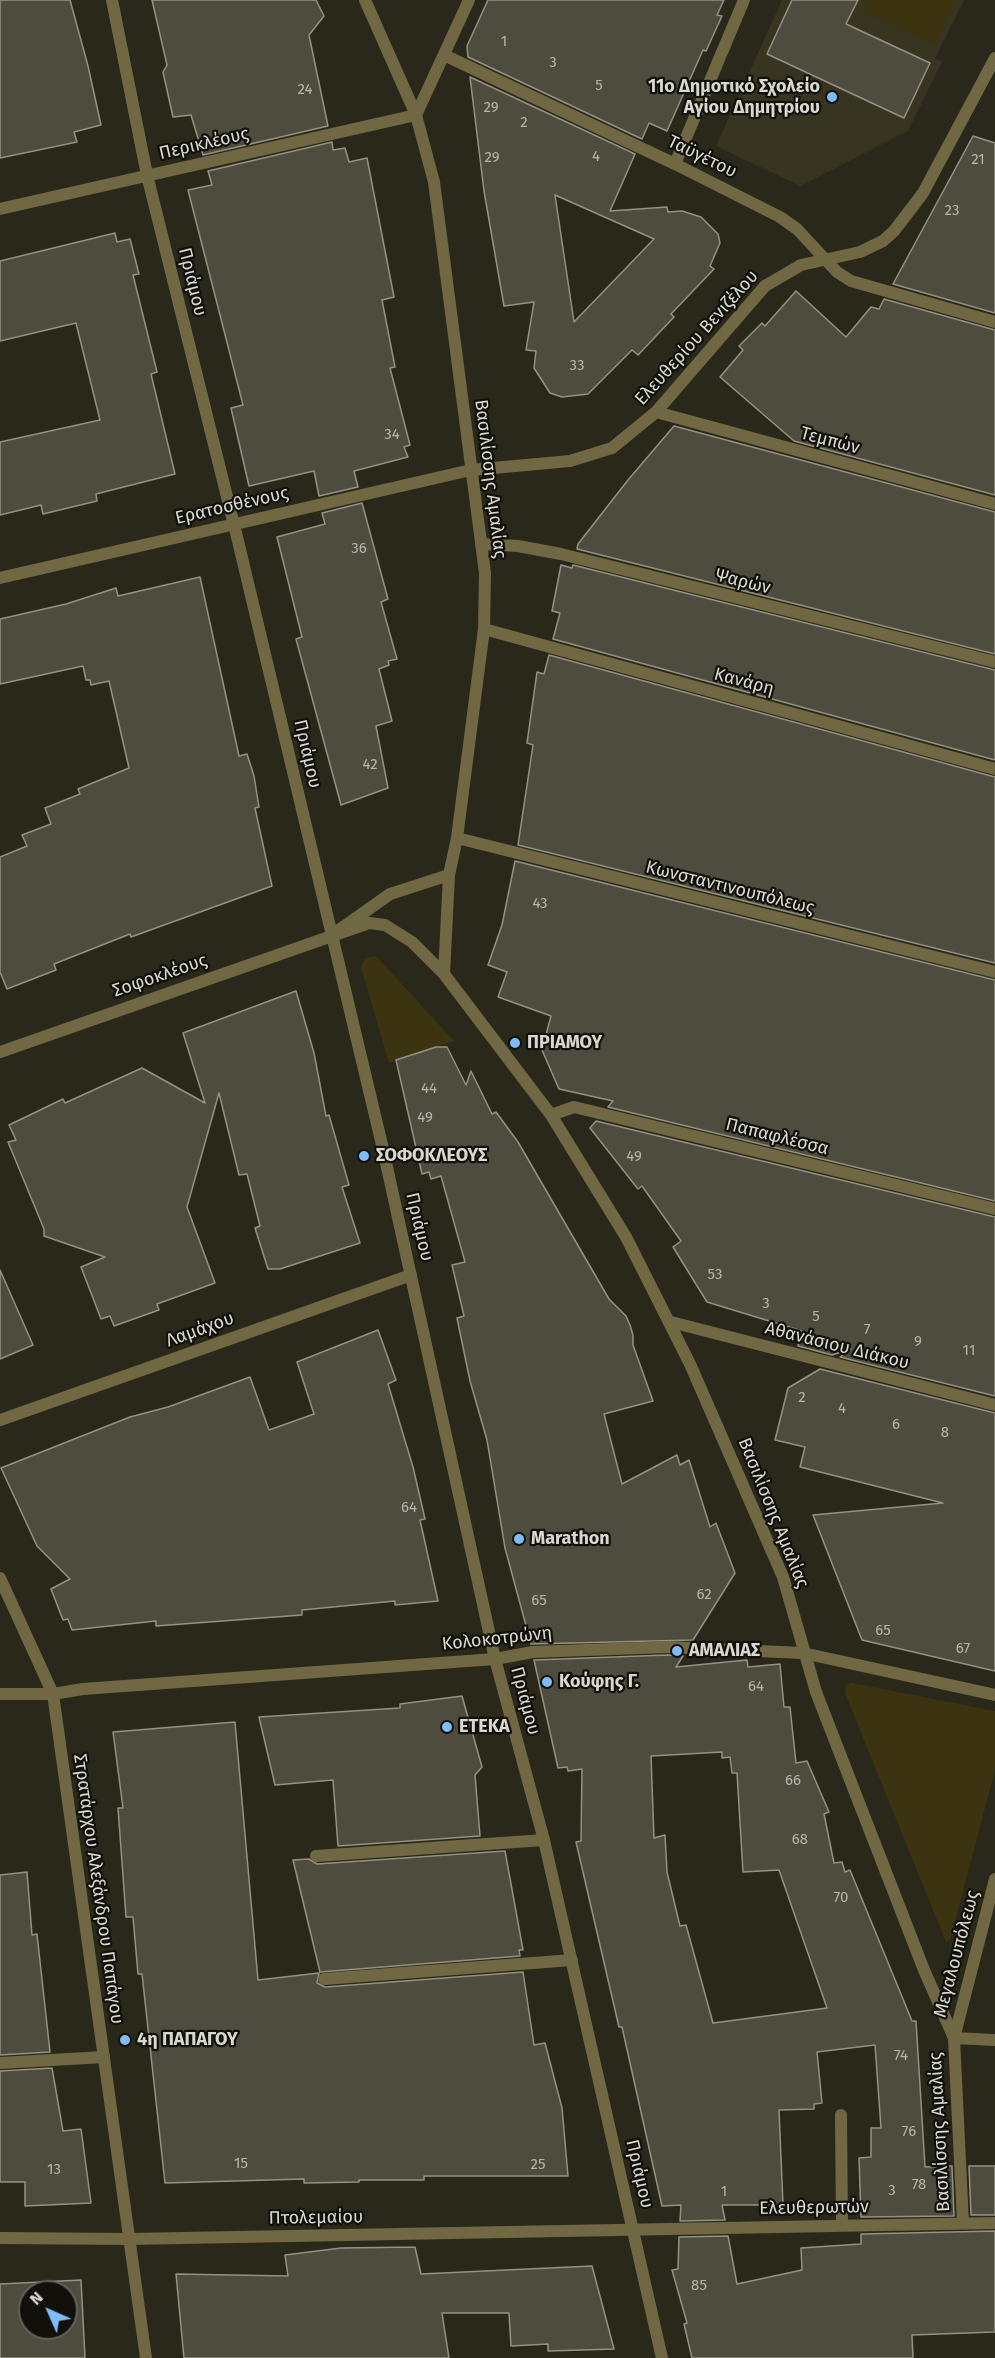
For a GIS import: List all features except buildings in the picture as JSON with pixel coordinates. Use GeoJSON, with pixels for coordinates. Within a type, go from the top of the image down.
{"type":"FeatureCollection","features":[{"type":"Feature","properties":{"kind":"street","name":"Πριάμου"},"geometry":{"type":"LineString","coordinates":[[112,0],[147,176],[234,524],[332,935],[411,1275],[495,1659],[544,1840],[662,2358]]}},
{"type":"Feature","properties":{"kind":"street","name":"Βασιλίσσης Αμαλίας"},"geometry":{"type":"LineString","coordinates":[[365,0],[416,115],[434,182],[484,573],[484,629],[457,838],[449,875],[444,974]]}},
{"type":"Feature","properties":{"kind":"street"},"geometry":{"type":"LineString","coordinates":[[416,115],[469,0]]}},
{"type":"Feature","properties":{"kind":"street"},"geometry":{"type":"LineString","coordinates":[[675,164],[744,0]]}},
{"type":"Feature","properties":{"kind":"street","name":"Ταϋγέτου"},"geometry":{"type":"LineString","coordinates":[[444,55],[675,164],[780,217],[797,229],[837,273],[869,288],[995,322]]}},
{"type":"Feature","properties":{"kind":"street","name":"Ελευθερίου Βενιζέλου"},"geometry":{"type":"LineString","coordinates":[[471,470],[570,461],[612,448],[656,412],[765,286],[801,265],[860,252],[883,241],[908,217],[923,194],[994,60]]}},
{"type":"Feature","properties":{"kind":"street","name":"Περικλέους"},"geometry":{"type":"LineString","coordinates":[[0,209],[416,115]]}},
{"type":"Feature","properties":{"kind":"street","name":"Τεμπών"},"geometry":{"type":"LineString","coordinates":[[656,412],[995,504]]}},
{"type":"Feature","properties":{"kind":"street","name":"Ερατοσθένους"},"geometry":{"type":"LineString","coordinates":[[0,578],[471,470]]}},
{"type":"Feature","properties":{"kind":"street","name":"Ψαρών"},"geometry":{"type":"LineString","coordinates":[[481,544],[518,546],[561,554],[995,662]]}},
{"type":"Feature","properties":{"kind":"street","name":"Κανάρη"},"geometry":{"type":"LineString","coordinates":[[484,629],[995,769]]}},
{"type":"Feature","properties":{"kind":"street","name":"Κωνσταντινουπόλεως"},"geometry":{"type":"LineString","coordinates":[[457,838],[995,972]]}},
{"type":"Feature","properties":{"kind":"street"},"geometry":{"type":"LineString","coordinates":[[332,935],[390,894],[449,875]]}},
{"type":"Feature","properties":{"kind":"street","name":"Βασιλίσσης Αμαλίας"},"geometry":{"type":"LineString","coordinates":[[332,935],[369,923],[385,925],[412,942],[444,974],[550,1115],[621,1228],[670,1322],[783,1577],[816,1692],[924,1970],[954,2038],[963,2223]]}},
{"type":"Feature","properties":{"kind":"street","name":"Σοφοκλέους"},"geometry":{"type":"LineString","coordinates":[[0,1052],[332,935]]}},
{"type":"Feature","properties":{"kind":"street","name":"Παπαφλέσσα"},"geometry":{"type":"LineString","coordinates":[[550,1115],[574,1107],[995,1209]]}},
{"type":"Feature","properties":{"kind":"street","name":"Λαμάχου"},"geometry":{"type":"LineString","coordinates":[[0,1420],[411,1275]]}},
{"type":"Feature","properties":{"kind":"street","name":"Αθανάσιου Διάκου"},"geometry":{"type":"LineString","coordinates":[[670,1322],[995,1405]]}},
{"type":"Feature","properties":{"kind":"street","name":"Στρατάρχου Αλεξάνδρου Παπάγου"},"geometry":{"type":"LineString","coordinates":[[0,1578],[53,1694],[146,2358]]}},
{"type":"Feature","properties":{"kind":"street","name":"Κολοκοτρώνη"},"geometry":{"type":"LineString","coordinates":[[0,1694],[53,1694],[83,1689],[495,1659],[533,1652],[667,1647],[803,1653],[995,1695]]}},
{"type":"Feature","properties":{"kind":"street"},"geometry":{"type":"LineString","coordinates":[[316,1856],[544,1840]]}},
{"type":"Feature","properties":{"kind":"street","name":"Μεγαλουπόλεως"},"geometry":{"type":"LineString","coordinates":[[954,2038],[995,1879]]}},
{"type":"Feature","properties":{"kind":"street"},"geometry":{"type":"LineString","coordinates":[[324,1979],[572,1960]]}},
{"type":"Feature","properties":{"kind":"street"},"geometry":{"type":"LineString","coordinates":[[954,2038],[995,2040]]}},
{"type":"Feature","properties":{"kind":"street"},"geometry":{"type":"LineString","coordinates":[[0,2064],[104,2057]]}},
{"type":"Feature","properties":{"kind":"street"},"geometry":{"type":"LineString","coordinates":[[841,2115],[842,2226]]}},
{"type":"Feature","properties":{"kind":"street","name":"Ελευθερωτών"},"geometry":{"type":"LineString","coordinates":[[633,2231],[995,2223]]}},
{"type":"Feature","properties":{"kind":"street","name":"Πτολεμαίου"},"geometry":{"type":"LineString","coordinates":[[0,2238],[129,2239],[633,2231]]}},
{"type":"Feature","properties":{"kind":"shaded area","name":"11ο Δημοτικό Σχολείο Αγίου Δημητρίου"},"geometry":{"type":"Polygon","coordinates":[[[782,0],[964,0],[935,58],[942,62],[908,131],[800,186],[716,146],[782,0]]]}},
{"type":"Feature","properties":{"kind":"shaded area"},"geometry":{"type":"Polygon","coordinates":[[[868,0],[956,0],[935,45],[863,12],[868,0]]]}},
{"type":"Feature","properties":{"kind":"shaded area"},"geometry":{"type":"Polygon","coordinates":[[[376,956],[454,1041],[389,1063],[361,967],[365,958],[376,956]]]}},
{"type":"Feature","properties":{"kind":"shaded area"},"geometry":{"type":"Polygon","coordinates":[[[852,1683],[995,1711],[995,1770],[950,1940],[946,1942],[845,1693],[846,1685],[852,1683]]]}},
{"type":"Feature","properties":{"kind":"place","name":"11ο Δημοτικό Σχολείο Αγίου Δημητρίου"},"geometry":{"type":"Point","coordinates":[832,97]}},
{"type":"Feature","properties":{"kind":"place","name":"ΠΡΙΑΜΟΥ"},"geometry":{"type":"Point","coordinates":[515,1043]}},
{"type":"Feature","properties":{"kind":"place","name":"ΣΟΦΟΚΛΕΟΥΣ"},"geometry":{"type":"Point","coordinates":[364,1156]}},
{"type":"Feature","properties":{"kind":"place","name":"Marathon"},"geometry":{"type":"Point","coordinates":[519,1539]}},
{"type":"Feature","properties":{"kind":"place","name":"ΑΜΑΛΙΑΣ"},"geometry":{"type":"Point","coordinates":[677,1651]}},
{"type":"Feature","properties":{"kind":"place","name":"Κούφης Γ."},"geometry":{"type":"Point","coordinates":[547,1682]}},
{"type":"Feature","properties":{"kind":"place","name":"ΕΤΕΚΑ"},"geometry":{"type":"Point","coordinates":[447,1727]}},
{"type":"Feature","properties":{"kind":"place","name":"4η ΠΑΠΑΓΟΥ"},"geometry":{"type":"Point","coordinates":[125,2040]}}]}
